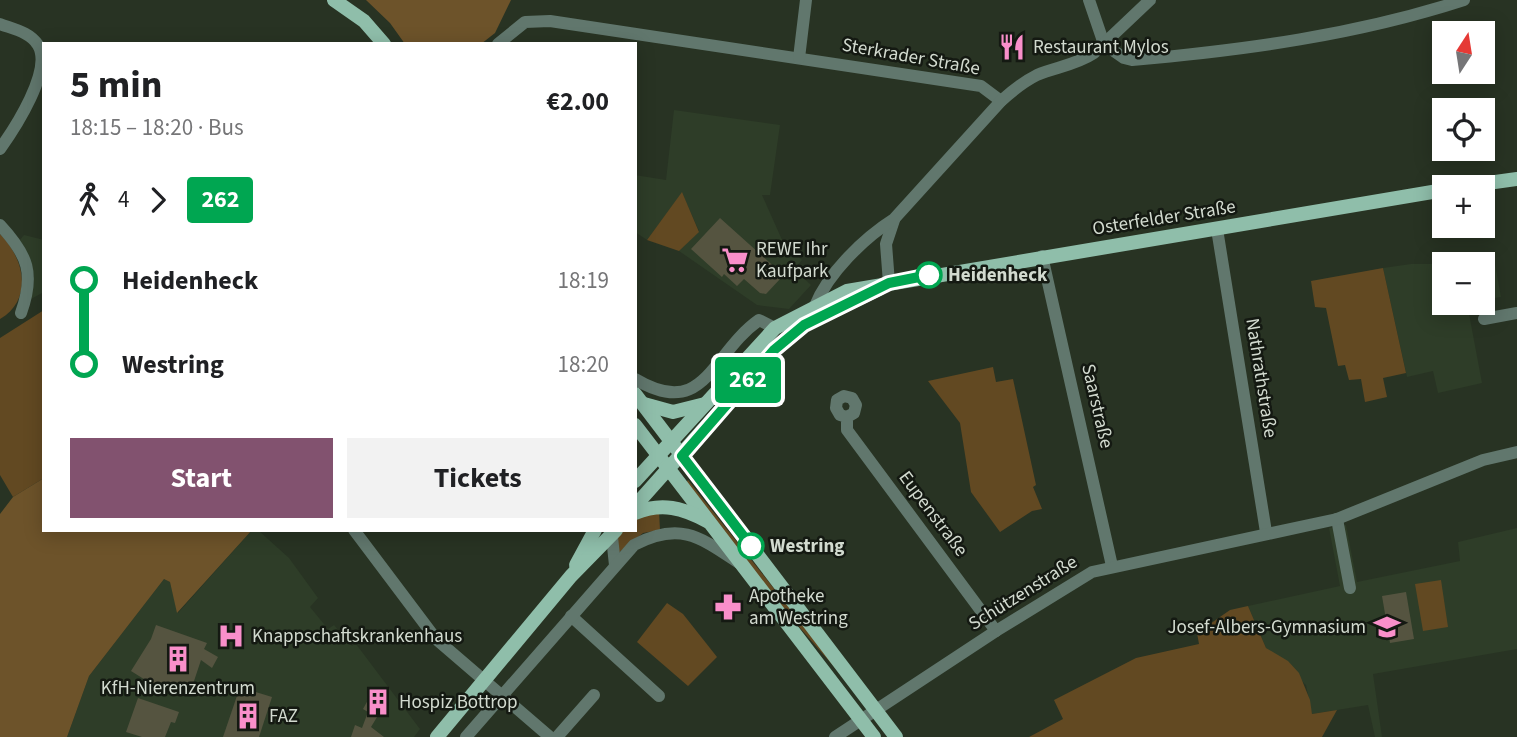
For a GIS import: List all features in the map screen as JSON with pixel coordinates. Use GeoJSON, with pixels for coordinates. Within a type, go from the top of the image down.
{"type":"FeatureCollection","features":[{"type":"Feature","properties":{"kind":"main road"},"geometry":{"type":"LineString","coordinates":[[334,0],[364,21],[382,42]]}},
{"type":"Feature","properties":{"kind":"main road"},"geometry":{"type":"LineString","coordinates":[[1495,182],[1517,179]]}},
{"type":"Feature","properties":{"kind":"main road","name":"Osterfelder Straße"},"geometry":{"type":"LineString","coordinates":[[637,503],[672,443],[775,328],[847,291],[1432,192]]}},
{"type":"Feature","properties":{"kind":"main road","name":"Osterfelder Straße"},"geometry":{"type":"LineString","coordinates":[[637,480],[663,462],[682,456],[774,350],[804,325],[889,283]]}},
{"type":"Feature","properties":{"kind":"main road"},"geometry":{"type":"LineString","coordinates":[[639,399],[673,412],[709,402]]}},
{"type":"Feature","properties":{"kind":"main road"},"geometry":{"type":"LineString","coordinates":[[639,399],[896,737]]}},
{"type":"Feature","properties":{"kind":"main road"},"geometry":{"type":"LineString","coordinates":[[637,428],[874,737]]}},
{"type":"Feature","properties":{"kind":"main road"},"geometry":{"type":"LineString","coordinates":[[637,513],[669,507],[710,523]]}},
{"type":"Feature","properties":{"kind":"main road"},"geometry":{"type":"LineString","coordinates":[[571,576],[594,532]]}},
{"type":"Feature","properties":{"kind":"main road"},"geometry":{"type":"LineString","coordinates":[[438,737],[571,576],[614,534]]}},
{"type":"Feature","properties":{"kind":"street"},"geometry":{"type":"LineString","coordinates":[[799,58],[806,0]]}},
{"type":"Feature","properties":{"kind":"street"},"geometry":{"type":"LineString","coordinates":[[1089,0],[1104,44],[1124,58],[1132,60],[1238,51],[1399,21],[1464,0]]}},
{"type":"Feature","properties":{"kind":"street"},"geometry":{"type":"LineString","coordinates":[[815,306],[821,290],[875,231],[894,219],[1001,101],[1018,86],[1037,75],[1084,59],[1104,44],[1150,0]]}},
{"type":"Feature","properties":{"kind":"street","name":"Sterkrader Straße"},"geometry":{"type":"LineString","coordinates":[[500,42],[525,22],[550,21],[981,86],[1001,101]]}},
{"type":"Feature","properties":{"kind":"street"},"geometry":{"type":"LineString","coordinates":[[0,24],[31,37],[39,47],[42,65],[23,111],[0,149]]}},
{"type":"Feature","properties":{"kind":"street"},"geometry":{"type":"LineString","coordinates":[[889,283],[886,244],[894,219]]}},
{"type":"Feature","properties":{"kind":"street"},"geometry":{"type":"LineString","coordinates":[[0,225],[18,245],[29,271],[28,296],[21,313]]}},
{"type":"Feature","properties":{"kind":"street","name":"Nathrathstraße"},"geometry":{"type":"LineString","coordinates":[[1217,229],[1266,532]]}},
{"type":"Feature","properties":{"kind":"street","name":"Saarstraße"},"geometry":{"type":"LineString","coordinates":[[1042,256],[1112,566]]}},
{"type":"Feature","properties":{"kind":"street"},"geometry":{"type":"LineString","coordinates":[[1484,319],[1517,313]]}},
{"type":"Feature","properties":{"kind":"street","name":"Osterfelder Straße"},"geometry":{"type":"LineString","coordinates":[[637,380],[666,394],[682,393],[704,379],[758,320],[775,328]]}},
{"type":"Feature","properties":{"kind":"street","name":"Eupenstraße"},"geometry":{"type":"LineString","coordinates":[[847,417],[847,430],[996,631]]}},
{"type":"Feature","properties":{"kind":"street","name":"Schützenstraße"},"geometry":{"type":"LineString","coordinates":[[835,737],[996,631],[1092,572],[1266,532],[1337,519],[1483,460],[1517,452]]}},
{"type":"Feature","properties":{"kind":"street"},"geometry":{"type":"LineString","coordinates":[[1337,519],[1350,589]]}},
{"type":"Feature","properties":{"kind":"street"},"geometry":{"type":"LineString","coordinates":[[356,532],[436,639],[550,737]]}},
{"type":"Feature","properties":{"kind":"street"},"geometry":{"type":"LineString","coordinates":[[466,737],[634,545],[660,534],[675,532],[706,541],[740,564]]}},
{"type":"Feature","properties":{"kind":"street"},"geometry":{"type":"LineString","coordinates":[[614,534],[615,565]]}},
{"type":"Feature","properties":{"kind":"street"},"geometry":{"type":"LineString","coordinates":[[571,616],[659,696]]}},
{"type":"Feature","properties":{"kind":"street"},"geometry":{"type":"LineString","coordinates":[[557,737],[594,695]]}},
{"type":"Feature","properties":{"kind":"shaded area"},"geometry":{"type":"Polygon","coordinates":[[[366,0],[511,0],[495,33],[484,42],[404,42],[390,23],[366,0]]]}},
{"type":"Feature","properties":{"kind":"shaded area"},"geometry":{"type":"Polygon","coordinates":[[[674,110],[780,125],[770,195],[762,195],[783,242],[802,260],[794,269],[811,285],[789,309],[757,305],[679,251],[699,231],[682,193],[647,240],[637,233],[637,175],[666,180],[674,110]]]}},
{"type":"Feature","properties":{"kind":"shaded area"},"geometry":{"type":"Polygon","coordinates":[[[682,192],[699,232],[679,251],[647,240],[682,192]]]}},
{"type":"Feature","properties":{"kind":"shaded area"},"geometry":{"type":"Polygon","coordinates":[[[0,234],[15,255],[22,278],[18,301],[11,311],[0,319],[0,234]]]}},
{"type":"Feature","properties":{"kind":"shaded area"},"geometry":{"type":"Polygon","coordinates":[[[24,235],[42,240],[42,293],[31,299],[34,276],[20,240],[24,235]]]}},
{"type":"Feature","properties":{"kind":"shaded area"},"geometry":{"type":"Polygon","coordinates":[[[1432,264],[1432,315],[1469,315],[1482,383],[1438,393],[1433,371],[1407,377],[1383,268],[1432,264]]]}},
{"type":"Feature","properties":{"kind":"shaded area"},"geometry":{"type":"Polygon","coordinates":[[[1495,264],[1501,297],[1495,298],[1495,264]]]}},
{"type":"Feature","properties":{"kind":"shaded area"},"geometry":{"type":"Polygon","coordinates":[[[1383,268],[1406,373],[1383,378],[1387,397],[1365,402],[1361,379],[1349,380],[1345,365],[1338,366],[1326,308],[1315,307],[1311,281],[1383,268]]]}},
{"type":"Feature","properties":{"kind":"shaded area"},"geometry":{"type":"Polygon","coordinates":[[[42,311],[42,479],[13,497],[0,475],[0,338],[42,311]]]}},
{"type":"Feature","properties":{"kind":"shaded area"},"geometry":{"type":"Polygon","coordinates":[[[993,367],[996,382],[1013,379],[1036,485],[1033,487],[1042,509],[1032,511],[1000,532],[971,492],[960,423],[928,381],[993,367]]]}},
{"type":"Feature","properties":{"kind":"shaded area"},"geometry":{"type":"Polygon","coordinates":[[[42,479],[42,532],[250,532],[177,613],[170,582],[164,579],[89,676],[67,737],[0,737],[0,514],[13,497],[42,479]]]}},
{"type":"Feature","properties":{"kind":"shaded area"},"geometry":{"type":"Polygon","coordinates":[[[688,480],[851,686],[779,604],[686,483],[688,480]]]}},
{"type":"Feature","properties":{"kind":"shaded area"},"geometry":{"type":"Polygon","coordinates":[[[659,511],[660,530],[643,533],[617,554],[617,537],[621,532],[637,532],[637,518],[659,511]]]}},
{"type":"Feature","properties":{"kind":"shaded area","name":"Josef-Albers-Gymnasium"},"geometry":{"type":"Polygon","coordinates":[[[1346,525],[1357,582],[1460,561],[1458,542],[1517,528],[1517,649],[1373,674],[1382,737],[1375,737],[1368,705],[1312,714],[1306,685],[1266,648],[1248,606],[1340,586],[1329,528],[1346,525]]]}},
{"type":"Feature","properties":{"kind":"shaded area","name":"Knappschaftskrankenhaus"},"geometry":{"type":"Polygon","coordinates":[[[250,532],[260,532],[289,558],[318,598],[310,607],[328,629],[334,625],[352,646],[355,643],[420,729],[414,737],[67,737],[89,676],[164,579],[170,582],[178,613],[250,532]]]}},
{"type":"Feature","properties":{"kind":"shaded area"},"geometry":{"type":"Polygon","coordinates":[[[1441,580],[1448,627],[1423,631],[1415,584],[1441,580]]]}},
{"type":"Feature","properties":{"kind":"shaded area"},"geometry":{"type":"Polygon","coordinates":[[[667,603],[683,614],[717,657],[688,686],[637,642],[667,603]]]}},
{"type":"Feature","properties":{"kind":"shaded area"},"geometry":{"type":"Polygon","coordinates":[[[1248,606],[1266,648],[1288,661],[1299,673],[1310,700],[1312,714],[1337,710],[1322,737],[1029,737],[1063,719],[1054,700],[1136,658],[1199,644],[1197,633],[1230,610],[1248,606]]]}},
{"type":"Feature","properties":{"kind":"building","name":"REWE Ihr Kaufpark"},"geometry":{"type":"Polygon","coordinates":[[[720,218],[779,271],[781,278],[766,294],[760,293],[744,279],[737,286],[724,274],[722,277],[691,249],[720,218]]]}},
{"type":"Feature","properties":{"kind":"building"},"geometry":{"type":"Polygon","coordinates":[[[1406,592],[1414,639],[1390,643],[1382,596],[1406,592]]]}},
{"type":"Feature","properties":{"kind":"building","name":"KfH-Nierenzentrum"},"geometry":{"type":"Polygon","coordinates":[[[156,625],[207,643],[204,649],[218,657],[212,668],[201,660],[190,693],[167,685],[163,691],[131,671],[151,639],[156,625]]]}},
{"type":"Feature","properties":{"kind":"building","name":"FAZ"},"geometry":{"type":"Polygon","coordinates":[[[240,687],[272,697],[259,737],[223,737],[240,687]]]}},
{"type":"Feature","properties":{"kind":"building"},"geometry":{"type":"Polygon","coordinates":[[[373,691],[388,699],[371,727],[384,737],[351,737],[355,725],[362,728],[368,712],[363,709],[373,691]]]}},
{"type":"Feature","properties":{"kind":"building"},"geometry":{"type":"Polygon","coordinates":[[[138,698],[179,712],[165,737],[142,737],[126,732],[138,698]]]}},
{"type":"Feature","properties":{"kind":"bus line","name":"262"},"geometry":{"type":"LineString","coordinates":[[751,546],[682,456],[774,350],[804,325],[889,283],[929,275]]}},
{"type":"Feature","properties":{"kind":"place","name":"Restaurant Mylos"},"geometry":{"type":"Point","coordinates":[1012,47]}},
{"type":"Feature","properties":{"kind":"place","name":"REWE Ihr Kaufpark"},"geometry":{"type":"Point","coordinates":[735,260]}},
{"type":"Feature","properties":{"kind":"place","name":"Heidenheck"},"geometry":{"type":"Point","coordinates":[929,275]}},
{"type":"Feature","properties":{"kind":"place","name":"Westring"},"geometry":{"type":"Point","coordinates":[751,546]}},
{"type":"Feature","properties":{"kind":"place","name":"Apotheke am Westring"},"geometry":{"type":"Point","coordinates":[728,607]}},
{"type":"Feature","properties":{"kind":"place","name":"Josef-Albers-Gymnasium"},"geometry":{"type":"Point","coordinates":[1387,627]}},
{"type":"Feature","properties":{"kind":"place","name":"Knappschaftskrankenhaus"},"geometry":{"type":"Point","coordinates":[231,636]}},
{"type":"Feature","properties":{"kind":"place","name":"KfH-Nierenzentrum"},"geometry":{"type":"Point","coordinates":[178,659]}},
{"type":"Feature","properties":{"kind":"place","name":"Hospiz Bottrop"},"geometry":{"type":"Point","coordinates":[378,702]}},
{"type":"Feature","properties":{"kind":"place","name":"FAZ"},"geometry":{"type":"Point","coordinates":[248,716]}}]}
